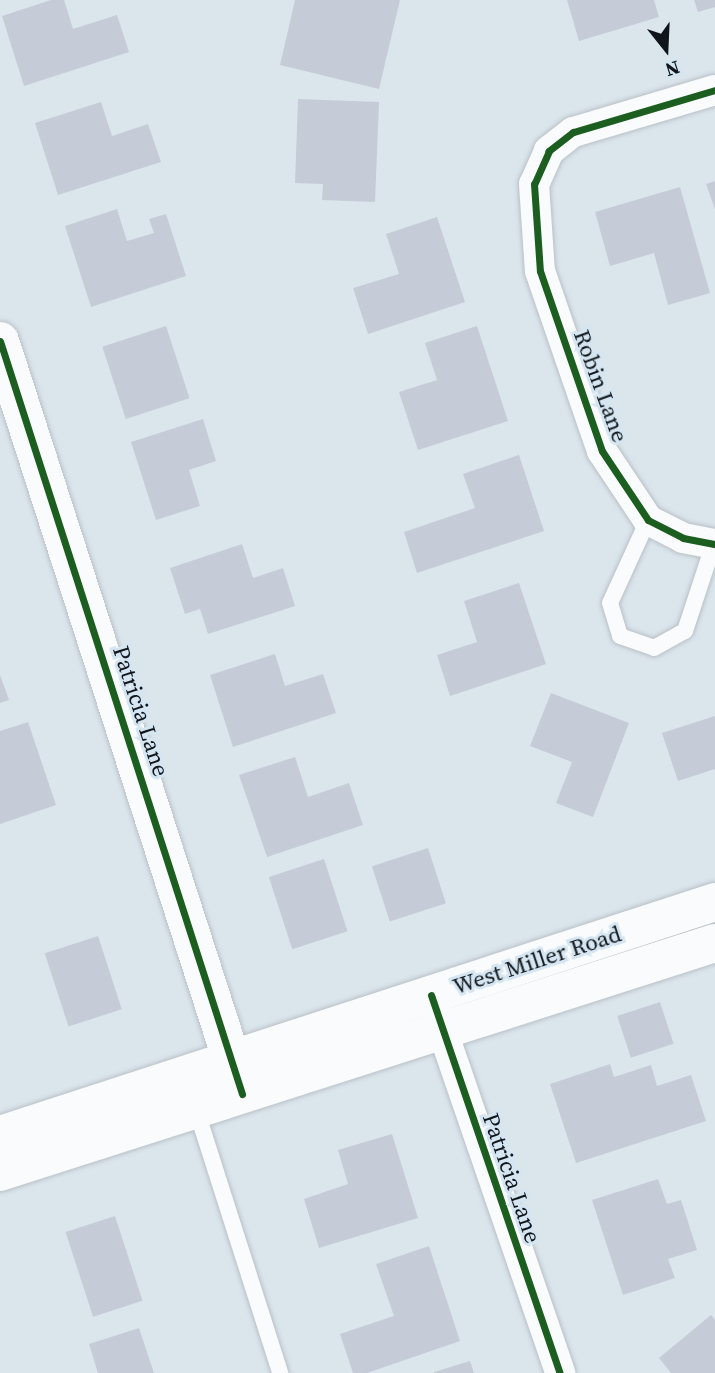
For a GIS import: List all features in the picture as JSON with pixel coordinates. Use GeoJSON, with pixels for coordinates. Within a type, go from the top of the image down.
{"type":"FeatureCollection","features":[{"type":"Feature","properties":{"kind":"main road","name":"Patricia Lane"},"geometry":{"type":"LineString","coordinates":[[0,341],[238,1077]]}},
{"type":"Feature","properties":{"kind":"main road","name":"West Miller Road"},"geometry":{"type":"LineString","coordinates":[[0,1135],[238,1077],[436,1012],[715,902]]}},
{"type":"Feature","properties":{"kind":"main road","name":"West Miller Road"},"geometry":{"type":"LineString","coordinates":[[436,1012],[715,943]]}},
{"type":"Feature","properties":{"kind":"main road","name":"West Miller Road"},"geometry":{"type":"LineString","coordinates":[[0,1172],[196,1109],[238,1077]]}},
{"type":"Feature","properties":{"kind":"street","name":"Robin Lane"},"geometry":{"type":"LineString","coordinates":[[715,90],[573,132],[549,151],[534,184],[540,271],[601,451],[648,520],[683,538],[715,543]]}},
{"type":"Feature","properties":{"kind":"street","name":"Patricia Lane"},"geometry":{"type":"LineString","coordinates":[[436,1012],[561,1373]]}},
{"type":"Feature","properties":{"kind":"lane"},"geometry":{"type":"LineString","coordinates":[[648,520],[610,603],[620,636],[654,648],[685,631],[715,543]]}},
{"type":"Feature","properties":{"kind":"lane"},"geometry":{"type":"LineString","coordinates":[[196,1109],[280,1373]]}},
{"type":"Feature","properties":{"kind":"building"},"geometry":{"type":"Polygon","coordinates":[[[51,0],[64,0],[73,29],[117,15],[129,52],[24,86],[2,16],[51,0]]]}},
{"type":"Feature","properties":{"kind":"building"},"geometry":{"type":"Polygon","coordinates":[[[295,0],[400,0],[379,89],[280,65],[295,0]]]}},
{"type":"Feature","properties":{"kind":"building"},"geometry":{"type":"Polygon","coordinates":[[[567,0],[654,0],[659,17],[579,41],[567,0]]]}},
{"type":"Feature","properties":{"kind":"building"},"geometry":{"type":"Polygon","coordinates":[[[694,0],[715,0],[715,7],[698,12],[694,0]]]}},
{"type":"Feature","properties":{"kind":"building"},"geometry":{"type":"Polygon","coordinates":[[[298,99],[379,102],[375,202],[322,200],[323,184],[295,183],[298,99]]]}},
{"type":"Feature","properties":{"kind":"building"},"geometry":{"type":"Polygon","coordinates":[[[101,102],[112,136],[148,124],[161,162],[58,195],[35,123],[101,102]]]}},
{"type":"Feature","properties":{"kind":"building"},"geometry":{"type":"Polygon","coordinates":[[[715,181],[715,209],[706,184],[715,181]]]}},
{"type":"Feature","properties":{"kind":"building"},"geometry":{"type":"Polygon","coordinates":[[[680,187],[710,293],[668,305],[654,253],[610,266],[595,212],[680,187]]]}},
{"type":"Feature","properties":{"kind":"building"},"geometry":{"type":"Polygon","coordinates":[[[117,209],[127,241],[154,233],[149,219],[166,214],[186,276],[91,307],[65,226],[117,209]]]}},
{"type":"Feature","properties":{"kind":"building"},"geometry":{"type":"Polygon","coordinates":[[[437,217],[465,302],[368,334],[353,288],[399,274],[386,234],[437,217]]]}},
{"type":"Feature","properties":{"kind":"building"},"geometry":{"type":"Polygon","coordinates":[[[166,326],[189,398],[126,419],[102,347],[166,326]]]}},
{"type":"Feature","properties":{"kind":"building"},"geometry":{"type":"Polygon","coordinates":[[[477,326],[508,421],[418,450],[399,392],[437,380],[425,343],[477,326]]]}},
{"type":"Feature","properties":{"kind":"building"},"geometry":{"type":"Polygon","coordinates":[[[203,419],[216,461],[189,470],[200,506],[156,520],[131,442],[203,419]]]}},
{"type":"Feature","properties":{"kind":"building"},"geometry":{"type":"Polygon","coordinates":[[[519,455],[544,531],[417,573],[404,532],[475,508],[463,474],[519,455]]]}},
{"type":"Feature","properties":{"kind":"building"},"geometry":{"type":"Polygon","coordinates":[[[242,544],[253,578],[283,568],[295,606],[208,634],[200,609],[185,614],[170,568],[242,544]]]}},
{"type":"Feature","properties":{"kind":"building"},"geometry":{"type":"Polygon","coordinates":[[[519,583],[546,664],[450,696],[437,655],[477,642],[464,601],[519,583]]]}},
{"type":"Feature","properties":{"kind":"building"},"geometry":{"type":"Polygon","coordinates":[[[275,654],[285,686],[323,674],[336,713],[233,747],[210,675],[275,654]]]}},
{"type":"Feature","properties":{"kind":"building"},"geometry":{"type":"Polygon","coordinates":[[[0,675],[9,700],[0,703],[0,675]]]}},
{"type":"Feature","properties":{"kind":"building"},"geometry":{"type":"Polygon","coordinates":[[[551,693],[629,723],[593,817],[556,803],[572,762],[530,746],[551,693]]]}},
{"type":"Feature","properties":{"kind":"building"},"geometry":{"type":"Polygon","coordinates":[[[715,716],[715,769],[678,781],[662,733],[715,716]]]}},
{"type":"Feature","properties":{"kind":"building"},"geometry":{"type":"Polygon","coordinates":[[[28,722],[56,805],[0,824],[0,731],[28,722]]]}},
{"type":"Feature","properties":{"kind":"building"},"geometry":{"type":"Polygon","coordinates":[[[295,757],[308,797],[349,783],[363,825],[267,857],[239,775],[295,757]]]}},
{"type":"Feature","properties":{"kind":"building"},"geometry":{"type":"Polygon","coordinates":[[[428,848],[446,903],[390,921],[372,866],[428,848]]]}},
{"type":"Feature","properties":{"kind":"building"},"geometry":{"type":"Polygon","coordinates":[[[324,859],[347,931],[292,949],[269,877],[324,859]]]}},
{"type":"Feature","properties":{"kind":"building"},"geometry":{"type":"Polygon","coordinates":[[[98,936],[122,1009],[69,1027],[45,953],[98,936]]]}},
{"type":"Feature","properties":{"kind":"building"},"geometry":{"type":"Polygon","coordinates":[[[660,1002],[674,1044],[631,1058],[617,1016],[660,1002]]]}},
{"type":"Feature","properties":{"kind":"building"},"geometry":{"type":"Polygon","coordinates":[[[610,1064],[614,1077],[651,1065],[657,1086],[691,1075],[706,1121],[576,1163],[550,1084],[610,1064]]]}},
{"type":"Feature","properties":{"kind":"building"},"geometry":{"type":"Polygon","coordinates":[[[392,1134],[418,1218],[319,1248],[304,1199],[348,1184],[338,1150],[392,1134]]]}},
{"type":"Feature","properties":{"kind":"building"},"geometry":{"type":"Polygon","coordinates":[[[658,1179],[667,1204],[681,1200],[697,1250],[668,1259],[675,1278],[623,1295],[592,1200],[658,1179]]]}},
{"type":"Feature","properties":{"kind":"building"},"geometry":{"type":"Polygon","coordinates":[[[115,1216],[143,1301],[93,1317],[66,1232],[115,1216]]]}},
{"type":"Feature","properties":{"kind":"building"},"geometry":{"type":"Polygon","coordinates":[[[429,1246],[460,1341],[367,1373],[353,1373],[340,1334],[394,1316],[376,1264],[429,1246]]]}},
{"type":"Feature","properties":{"kind":"building"},"geometry":{"type":"Polygon","coordinates":[[[711,1315],[715,1320],[715,1373],[671,1373],[659,1358],[711,1315]]]}},
{"type":"Feature","properties":{"kind":"building"},"geometry":{"type":"Polygon","coordinates":[[[139,1328],[154,1373],[98,1373],[89,1344],[139,1328]]]}},
{"type":"Feature","properties":{"kind":"building"},"geometry":{"type":"Polygon","coordinates":[[[470,1361],[474,1373],[434,1373],[434,1372],[470,1361]]]}},
{"type":"Feature","properties":{"kind":"cycle path"},"geometry":{"type":"LineString","coordinates":[[715,90],[573,132],[549,151],[534,184],[540,271],[602,451],[648,520],[683,538],[715,544]]}},
{"type":"Feature","properties":{"kind":"cycle path"},"geometry":{"type":"LineString","coordinates":[[0,341],[242,1094]]}},
{"type":"Feature","properties":{"kind":"cycle path"},"geometry":{"type":"LineString","coordinates":[[431,995],[560,1373]]}}]}
